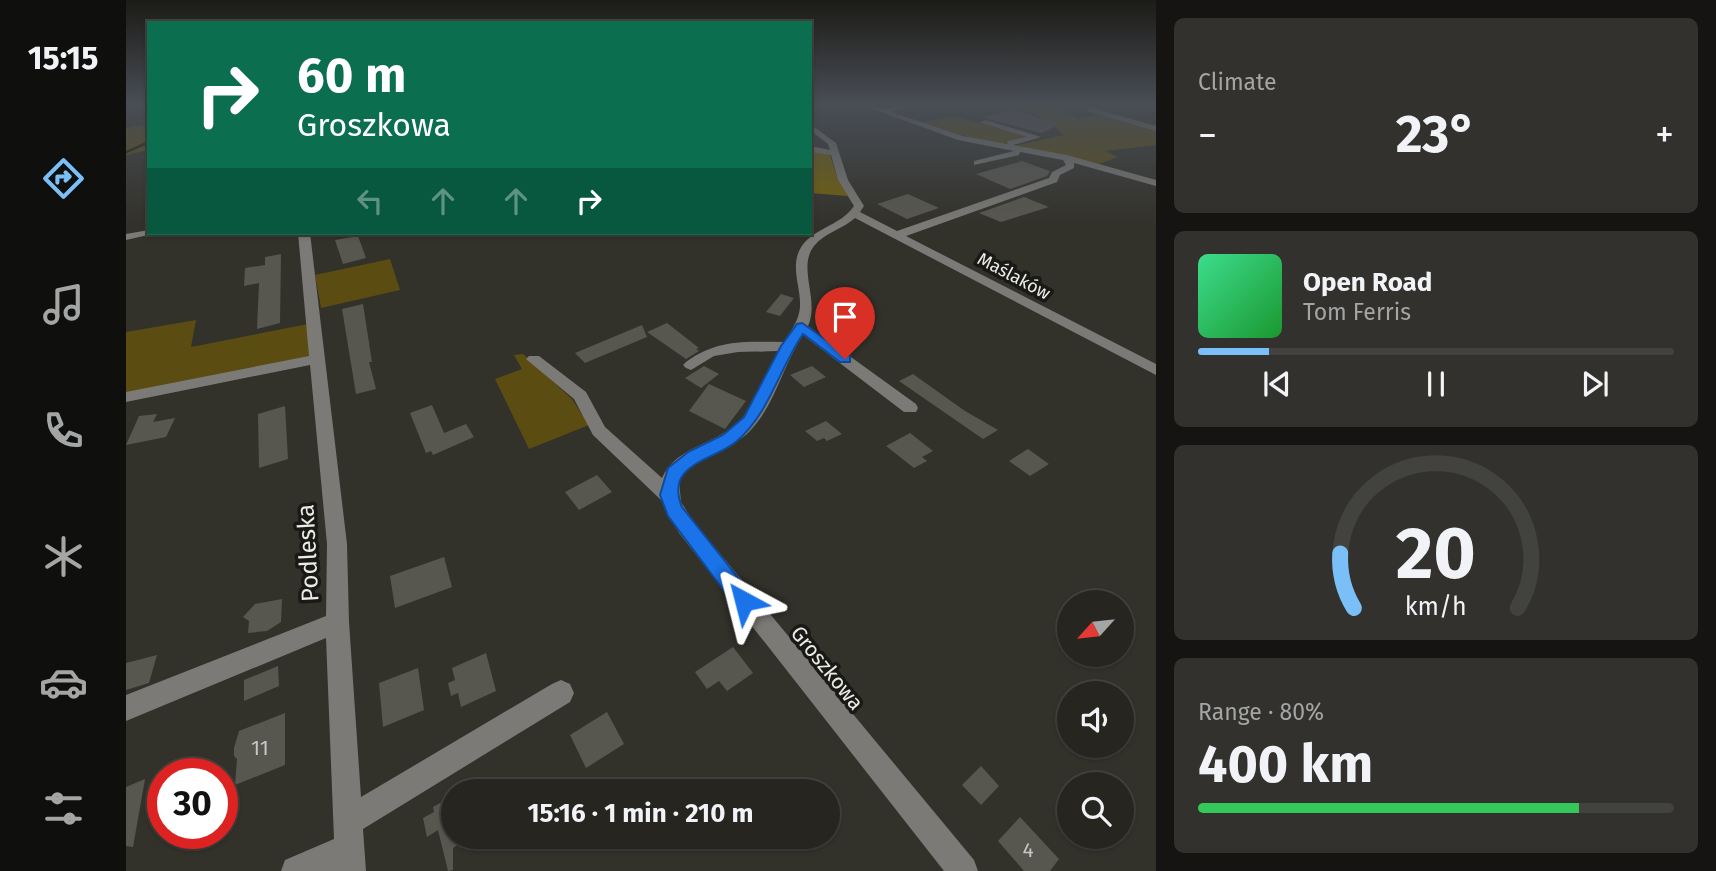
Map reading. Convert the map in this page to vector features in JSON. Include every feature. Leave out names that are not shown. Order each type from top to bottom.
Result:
[{"type":"street","points":[[812,234],[855,214],[859,206],[843,180],[832,145]]},
{"type":"street","points":[[991,145],[1067,158],[1156,183]]},
{"type":"street","points":[[1001,147],[1009,145]]},
{"type":"street","points":[[812,149],[834,153]]},
{"type":"street","points":[[977,163],[1023,151]]},
{"type":"street","points":[[898,235],[1054,180],[1055,174],[1071,166],[1067,158]]},
{"type":"street","name":"Maślaków","points":[[855,214],[1156,370]]},
{"type":"street","points":[[126,237],[147,234]]},
{"type":"street","name":"Podleska","points":[[304,235],[337,544],[337,622],[349,847]]},
{"type":"street","points":[[668,495],[674,472],[682,464],[729,440],[750,420],[788,346],[802,327],[807,307],[802,265],[809,235]]},
{"type":"street","points":[[802,327],[910,408]]},
{"type":"street","points":[[691,365],[709,352],[738,347],[788,346]]},
{"type":"street","points":[[126,397],[318,359]]},
{"type":"street","name":"Groszkowa","points":[[534,359],[580,396],[599,431],[668,495],[674,510],[702,548],[962,871]]},
{"type":"street","points":[[126,708],[337,622]]},
{"type":"street","points":[[296,871],[349,847],[561,693]]},
{"type":"shaded area","points":[[126,145],[147,145],[147,150],[126,155]]},
{"type":"shaded area","points":[[1020,145],[1156,145],[1105,151],[1118,157],[1099,164],[1009,147]]},
{"type":"shaded area","points":[[812,151],[830,155],[838,180],[848,196],[812,193]]},
{"type":"shaded area","points":[[390,259],[400,290],[321,308],[315,275]]},
{"type":"shaded area","points":[[196,320],[191,347],[308,324],[309,357],[126,393],[126,332]]},
{"type":"shaded area","points":[[523,354],[572,399],[589,425],[529,449],[495,379],[522,369],[514,355]]},
{"type":"building","points":[[1022,161],[1050,171],[1047,176],[1010,189],[976,174]]},
{"type":"building","points":[[908,194],[939,208],[907,219],[877,204]]},
{"type":"building","points":[[1024,197],[1049,207],[1001,222],[979,213]]},
{"type":"building","points":[[358,236],[366,258],[343,264],[335,240]]},
{"type":"building","points":[[281,254],[280,323],[257,329],[259,283],[244,286],[245,268],[265,265],[265,257]]},
{"type":"building","points":[[854,293],[868,302],[852,309],[837,299]]},
{"type":"building","points":[[781,294],[794,298],[780,316],[766,312]]},
{"type":"building","points":[[363,304],[372,362],[369,362],[376,389],[356,394],[342,309]]},
{"type":"building","points":[[667,323],[699,348],[696,349],[699,351],[686,359],[647,332]]},
{"type":"building","points":[[642,325],[647,337],[585,363],[575,353]]},
{"type":"building","points":[[704,366],[719,374],[701,388],[685,378]]},
{"type":"building","points":[[812,366],[826,377],[804,387],[790,375]]},
{"type":"building","points":[[913,374],[965,411],[998,430],[983,439],[899,381]]},
{"type":"building","points":[[709,384],[746,401],[725,429],[689,411]]},
{"type":"building","points":[[432,405],[444,433],[466,424],[474,437],[433,455],[431,451],[426,453],[410,413]]},
{"type":"building","points":[[285,406],[288,459],[259,468],[258,414]]},
{"type":"building","points":[[157,414],[153,422],[175,418],[166,437],[126,445],[139,416]]},
{"type":"building","points":[[826,421],[842,434],[827,441],[824,438],[817,441],[805,431]]},
{"type":"building","points":[[910,433],[933,451],[922,457],[927,461],[914,468],[886,446]]},
{"type":"building","points":[[1028,449],[1049,464],[1030,476],[1009,461]]},
{"type":"building","points":[[597,475],[612,492],[579,510],[565,492]]},
{"type":"building","points":[[444,557],[452,587],[395,608],[390,576]]},
{"type":"building","points":[[282,599],[281,622],[267,631],[248,633],[249,621],[243,617],[255,604]]},
{"type":"building","points":[[733,647],[753,673],[727,691],[719,681],[707,689],[695,672]]},
{"type":"building","points":[[486,653],[496,691],[461,707],[458,693],[451,696],[448,683],[455,680],[452,668]]},
{"type":"building","points":[[157,655],[149,683],[126,690],[126,663]]},
{"type":"building","points":[[278,666],[279,686],[244,701],[244,680]]},
{"type":"building","points":[[418,668],[424,710],[383,727],[379,683]]},
{"type":"building","points":[[607,712],[624,744],[586,768],[570,735]]},
{"type":"building","points":[[285,713],[285,765],[238,784],[238,758],[234,756],[234,748],[239,731]]},
{"type":"building","points":[[981,766],[999,786],[981,805],[962,785]]},
{"type":"building","points":[[145,779],[133,847],[126,846],[126,787]]},
{"type":"building","points":[[441,803],[441,842],[438,830],[427,837],[423,818],[434,812],[433,807]]},
{"type":"building","points":[[1020,817],[1059,859],[1050,871],[1024,871],[998,841]]},
{"type":"building","points":[[443,849],[453,849],[453,870],[448,871]]},
{"type":"waterway","points":[[126,152],[143,145]]},
{"type":"route","points":[[744,601],[674,510],[668,495],[674,472],[694,457],[729,440],[750,420],[788,346],[802,327],[845,359]]}]
